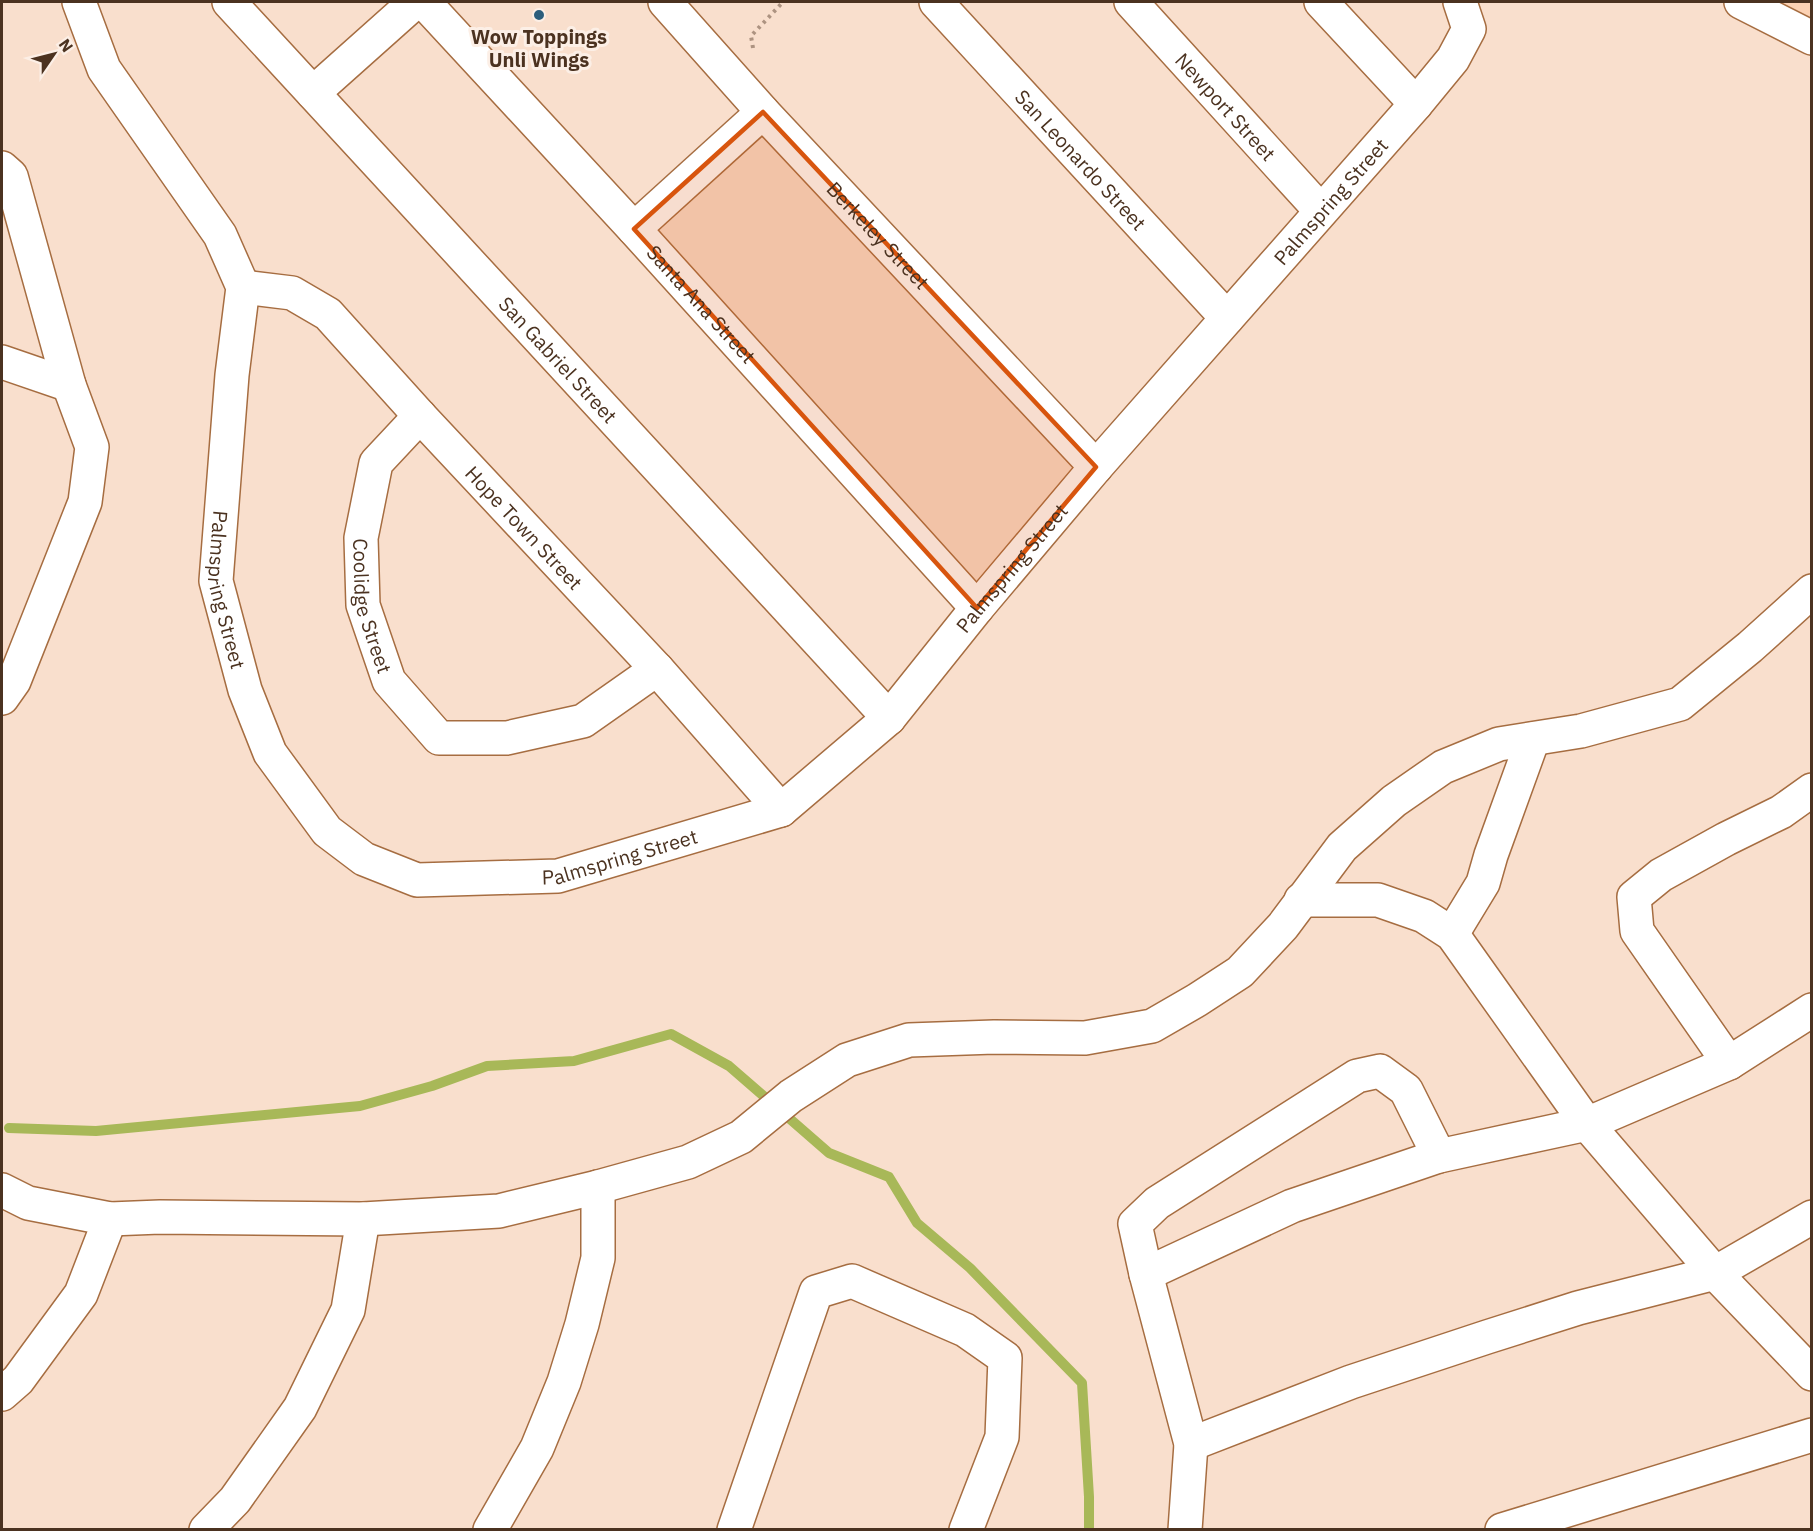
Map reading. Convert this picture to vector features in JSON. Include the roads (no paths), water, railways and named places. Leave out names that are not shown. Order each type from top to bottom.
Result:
[{"type":"street","points":[[79,2],[104,69],[220,236],[243,287]]},
{"type":"street","name":"San Gabriel Street","points":[[229,2],[889,718]]},
{"type":"street","points":[[313,93],[415,2]]},
{"type":"street","name":"Santa Ana Street","points":[[424,2],[634,229],[977,608]]},
{"type":"street","name":"Berkeley Street","points":[[665,2],[763,112],[1096,467]]},
{"type":"street","name":"San Leonardo Street","points":[[936,2],[1227,318]]},
{"type":"street","name":"Newport Street","points":[[1131,2],[1321,211]]},
{"type":"street","points":[[1320,2],[1416,104]]},
{"type":"street","points":[[1741,2],[1812,38]]},
{"type":"street","name":"Palmspring Street","points":[[243,287],[232,375],[216,581],[245,690],[270,753],[327,831],[364,859],[417,880],[558,876],[781,810],[889,718],[977,608],[1096,467],[1453,59],[1465,15]]},
{"type":"street","points":[[634,229],[763,112]]},
{"type":"street","points":[[2,168],[11,176],[69,385],[92,447],[85,502],[6,683]]},
{"type":"street","name":"Hope Town Street","points":[[243,287],[292,293],[328,315],[657,669],[781,810]]},
{"type":"street","points":[[2,362],[69,385]]},
{"type":"street","name":"Coolidge Street","points":[[420,416],[376,463],[361,538],[363,604],[389,681],[439,738],[507,738],[582,721],[657,669]]},
{"type":"street","points":[[2,1191],[28,1203],[110,1219],[160,1217],[363,1219],[499,1211],[688,1162],[741,1137],[791,1096],[847,1060],[909,1040],[994,1037],[1085,1038],[1152,1026],[1240,972],[1282,926],[1342,847],[1394,801],[1443,767],[1499,744],[1581,731],[1680,704],[1750,647],[1812,591]]},
{"type":"street","points":[[1452,934],[1483,882],[1533,739]]},
{"type":"street","points":[[1730,1063],[1636,931],[1634,897],[1661,875],[1781,812],[1812,790]]},
{"type":"street","points":[[1301,900],[1378,900],[1424,916],[1452,934],[1587,1124],[1716,1273],[1812,1374]]},
{"type":"street","points":[[1146,1274],[1292,1206],[1438,1156],[1587,1124],[1730,1063],[1812,1010]]},
{"type":"street","points":[[1185,1530],[1191,1444],[1135,1224],[1157,1203],[1357,1076],[1380,1071],[1406,1090],[1438,1156]]},
{"type":"street","points":[[490,1530],[537,1448],[564,1382],[598,1258],[598,1187]]},
{"type":"street","points":[[1191,1444],[1351,1382],[1487,1336],[1578,1308],[1716,1273],[1812,1217]]},
{"type":"street","points":[[2,1394],[18,1380],[81,1294],[110,1219]]},
{"type":"street","points":[[206,1530],[235,1500],[300,1408],[348,1310],[363,1219]]},
{"type":"street","points":[[734,1530],[816,1292],[852,1281],[966,1330],[1005,1358],[1002,1437],[966,1530]]},
{"type":"street","points":[[1502,1530],[1812,1435]]},
{"type":"waterway","points":[[9,1128],[96,1131],[360,1106],[432,1086],[487,1066],[574,1061],[671,1034],[729,1066],[829,1153],[889,1177],[917,1223],[970,1268],[1082,1383],[1089,1530]]},
{"type":"place","name":"Wow Toppings Unli Wings","points":[[539,15]]}]
